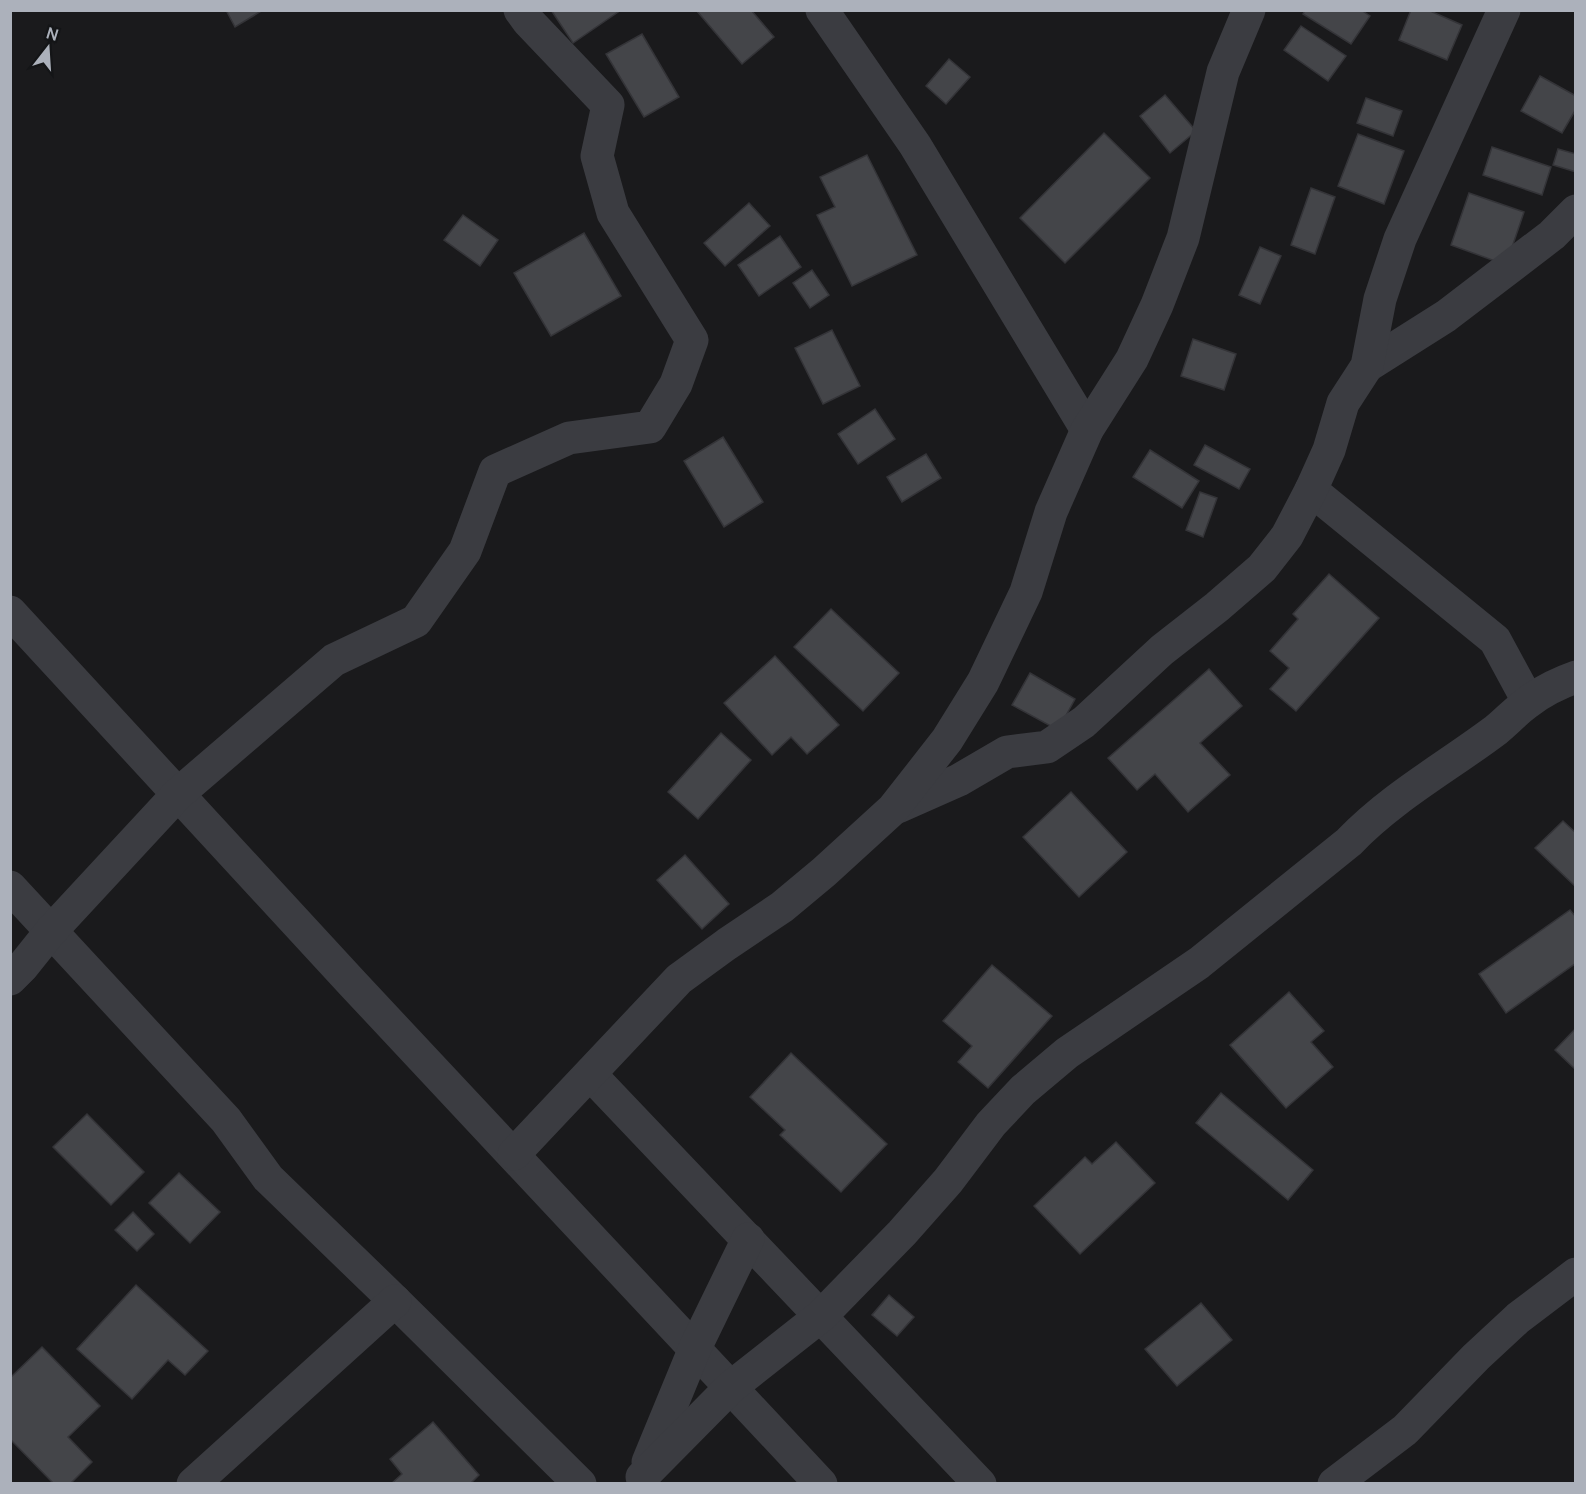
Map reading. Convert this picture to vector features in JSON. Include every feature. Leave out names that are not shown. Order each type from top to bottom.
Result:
[{"type":"street","points":[[10,978],[178,794],[334,660],[416,621],[465,551],[495,471],[569,438],[650,428],[676,384],[692,340],[613,213],[597,156],[608,105],[520,10]]},
{"type":"street","points":[[822,10],[915,145],[1087,430]]},
{"type":"street","points":[[514,1154],[679,979],[782,907],[893,809],[947,740],[983,682],[1026,592],[1051,513],[1087,430],[1132,359],[1157,306],[1183,238],[1223,72],[1249,10]]},
{"type":"street","points":[[947,740],[1007,752],[1047,747],[1084,722],[1162,650],[1235,592],[1262,568],[1287,536],[1329,450],[1343,403],[1367,366],[1380,299],[1400,239],[1504,10]]},
{"type":"street","points":[[1367,366],[1446,316],[1552,235],[1575,211]]},
{"type":"street","points":[[1311,490],[1495,640],[1528,702]]},
{"type":"street","points":[[10,612],[352,984],[514,1154],[821,1484]]},
{"type":"street","points":[[641,1480],[731,1387],[821,1316],[902,1233],[948,1181],[991,1124],[1023,1090],[1067,1053],[1199,963],[1349,842],[1368,823],[1409,790],[1496,729],[1528,702],[1558,684],[1575,677]]},
{"type":"street","points":[[893,809],[959,780],[1007,752]]},
{"type":"street","points":[[10,887],[226,1120],[268,1178],[580,1484]]},
{"type":"street","points":[[590,1074],[980,1484]]},
{"type":"street","points":[[641,1480],[695,1348],[748,1239]]},
{"type":"street","points":[[1334,1484],[1405,1430],[1476,1357],[1518,1318],[1575,1274]]},
{"type":"street","points":[[193,1484],[395,1301]]},
{"type":"building","points":[[226,10],[263,10],[235,27]]},
{"type":"building","points":[[551,10],[621,10],[573,43]]},
{"type":"building","points":[[696,10],[751,10],[774,37],[742,64]]},
{"type":"building","points":[[1305,10],[1361,10],[1370,16],[1351,44],[1303,14]]},
{"type":"building","points":[[1411,10],[1428,10],[1462,25],[1447,60],[1399,40]]},
{"type":"building","points":[[1301,26],[1346,56],[1328,81],[1284,50]]},
{"type":"building","points":[[642,34],[679,97],[644,117],[606,54]]},
{"type":"building","points":[[949,59],[970,77],[946,104],[926,86]]},
{"type":"building","points":[[1540,76],[1576,96],[1576,109],[1562,133],[1521,111]]},
{"type":"building","points":[[1165,95],[1196,131],[1170,153],[1140,116]]},
{"type":"building","points":[[1366,98],[1402,111],[1393,136],[1357,123]]},
{"type":"building","points":[[1104,133],[1150,178],[1065,263],[1020,218]]},
{"type":"building","points":[[1358,134],[1404,151],[1384,204],[1338,186]]},
{"type":"building","points":[[1492,147],[1551,167],[1542,195],[1483,175]]},
{"type":"building","points":[[1558,149],[1576,154],[1576,172],[1553,165]]},
{"type":"building","points":[[867,155],[917,255],[852,286],[817,215],[835,207],[820,177]]},
{"type":"building","points":[[1311,188],[1335,197],[1315,254],[1291,245]]},
{"type":"building","points":[[1469,193],[1524,212],[1506,265],[1451,245]]},
{"type":"building","points":[[749,203],[770,226],[725,266],[704,243]]},
{"type":"building","points":[[463,215],[498,240],[480,266],[444,240]]},
{"type":"building","points":[[584,233],[621,296],[551,336],[514,273]]},
{"type":"building","points":[[780,236],[801,267],[759,296],[738,265]]},
{"type":"building","points":[[1260,247],[1281,256],[1260,304],[1239,295]]},
{"type":"building","points":[[812,270],[829,295],[810,308],[793,283]]},
{"type":"building","points":[[832,330],[860,386],[823,404],[795,348]]},
{"type":"building","points":[[1193,339],[1236,354],[1224,390],[1181,376]]},
{"type":"building","points":[[875,409],[895,439],[858,464],[838,434]]},
{"type":"building","points":[[723,437],[763,502],[724,527],[684,461]]},
{"type":"building","points":[[1205,445],[1250,469],[1239,489],[1194,465]]},
{"type":"building","points":[[1150,450],[1199,481],[1182,508],[1133,477]]},
{"type":"building","points":[[926,454],[941,478],[902,502],[887,477]]},
{"type":"building","points":[[1200,492],[1217,498],[1203,537],[1186,530]]},
{"type":"building","points":[[1329,574],[1379,618],[1296,711],[1270,689],[1289,668],[1270,651],[1298,619],[1293,614]]},
{"type":"building","points":[[831,609],[899,673],[863,711],[794,647]]},
{"type":"building","points":[[775,656],[839,725],[807,754],[791,737],[772,755],[724,703]]},
{"type":"building","points":[[1209,669],[1242,706],[1200,743],[1230,775],[1188,812],[1155,774],[1137,790],[1108,758]]},
{"type":"building","points":[[1030,673],[1075,699],[1058,730],[1012,705]]},
{"type":"building","points":[[721,733],[751,760],[698,819],[668,792]]},
{"type":"building","points":[[1071,792],[1127,852],[1079,897],[1023,837]]},
{"type":"building","points":[[1563,821],[1576,833],[1576,887],[1535,848]]},
{"type":"building","points":[[685,855],[729,904],[702,929],[657,880]]},
{"type":"building","points":[[1570,910],[1576,917],[1576,963],[1506,1013],[1479,974]]},
{"type":"building","points":[[992,965],[1052,1016],[988,1088],[958,1062],[972,1046],[943,1021]]},
{"type":"building","points":[[1289,992],[1324,1031],[1311,1042],[1333,1067],[1286,1108],[1230,1045]]},
{"type":"building","points":[[1576,1028],[1576,1070],[1555,1050]]},
{"type":"building","points":[[791,1053],[887,1144],[841,1192],[780,1135],[785,1130],[750,1097]]},
{"type":"building","points":[[1221,1093],[1313,1170],[1288,1200],[1196,1123]]},
{"type":"building","points":[[87,1114],[144,1172],[111,1205],[53,1147]]},
{"type":"building","points":[[1116,1142],[1155,1183],[1080,1254],[1034,1206],[1085,1157],[1092,1164]]},
{"type":"building","points":[[179,1173],[220,1212],[190,1243],[149,1203]]},
{"type":"building","points":[[133,1212],[154,1234],[137,1251],[115,1230]]},
{"type":"building","points":[[136,1285],[208,1351],[185,1375],[168,1360],[132,1399],[77,1349]]},
{"type":"building","points":[[889,1295],[914,1317],[897,1336],[872,1315]]},
{"type":"building","points":[[1201,1303],[1232,1340],[1177,1386],[1145,1349]]},
{"type":"building","points":[[42,1347],[100,1406],[68,1437],[92,1462],[70,1484],[54,1484],[10,1439],[10,1378]]},
{"type":"building","points":[[433,1422],[479,1475],[470,1484],[391,1484],[402,1474],[390,1459]]}]
